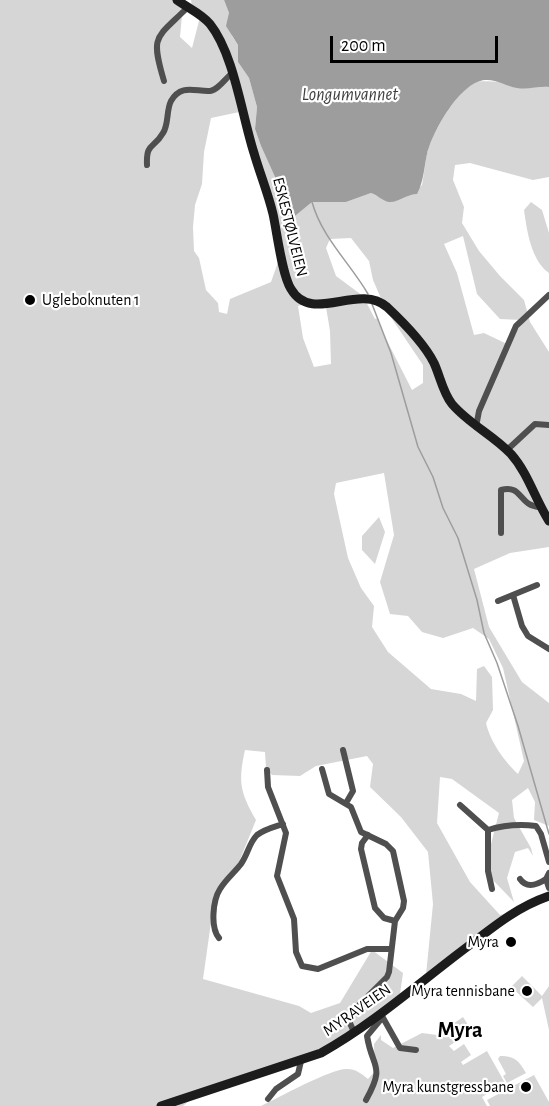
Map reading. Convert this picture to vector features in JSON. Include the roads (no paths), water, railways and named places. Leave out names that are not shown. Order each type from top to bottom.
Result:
[{"type":"main road","name":"ESKESTØLVEIEN","points":[[177,0],[210,24],[218,36],[232,73],[254,155],[273,212],[291,290],[303,301],[317,304],[369,298],[386,306],[427,352],[450,402],[507,450],[525,473],[549,521]]},
{"type":"main road","name":"MYRAVEIEN","points":[[161,1106],[301,1061],[331,1048],[382,1015],[501,921],[528,904],[549,896]]},
{"type":"street","points":[[164,81],[158,62],[157,42],[162,31],[188,8]]},
{"type":"street","points":[[147,165],[147,153],[152,144],[162,136],[166,127],[170,102],[177,94],[191,88],[211,91],[232,73]]},
{"type":"street","points":[[476,426],[479,411],[516,326],[549,295]]},
{"type":"street","points":[[507,450],[535,424],[549,425]]},
{"type":"street","points":[[501,533],[501,490],[508,488],[516,490],[526,504],[540,507]]},
{"type":"street","points":[[498,601],[537,585]]},
{"type":"street","points":[[513,595],[522,626],[528,636],[549,649]]},
{"type":"street","points":[[343,750],[353,791],[346,803]]},
{"type":"street","points":[[322,769],[329,794],[351,807],[358,827],[386,844],[393,851],[404,902],[395,921],[387,977],[351,1012],[349,1021],[354,1032]]},
{"type":"street","points":[[267,770],[268,787],[283,824],[285,839],[277,876],[294,919],[296,952],[302,966],[318,969],[367,949],[391,949]]},
{"type":"street","points":[[459,805],[488,830],[488,871],[492,889]]},
{"type":"street","points":[[219,938],[214,929],[220,889],[241,865],[257,836],[269,828],[283,824]]},
{"type":"street","points":[[488,830],[501,826],[536,826],[541,834],[549,862]]},
{"type":"street","points":[[368,835],[361,849],[375,908],[384,918],[395,921]]},
{"type":"street","points":[[520,879],[523,884],[529,886],[548,876],[549,888]]},
{"type":"street","points":[[366,1100],[376,1084],[378,1073],[368,1036],[382,1015],[400,1048],[416,1050]]},
{"type":"street","points":[[268,1099],[276,1089],[298,1074],[301,1061]]},
{"type":"water","name":"Longumvannet","points":[[224,0],[549,0],[549,87],[521,88],[489,80],[476,83],[457,98],[441,121],[430,144],[417,194],[392,202],[371,193],[346,202],[312,202],[285,224],[275,177],[255,129],[257,107],[249,78],[238,62],[238,45],[226,26],[229,13]]},
{"type":"waterway","points":[[312,202],[329,239],[368,294]]},
{"type":"waterway","points":[[372,304],[391,353],[418,447],[458,538],[477,600],[484,633],[497,663],[518,726],[549,834]]},
{"type":"place","name":"Ugleboknuten 1","points":[[30,300]]},
{"type":"place","name":"Myra","points":[[511,942]]},
{"type":"place","name":"Myra tennisbane","points":[[527,991]]},
{"type":"place","name":"Myra kunstgressbane","points":[[526,1087]]},
{"type":"district","name":"Myra","points":[[460,1030]]}]
